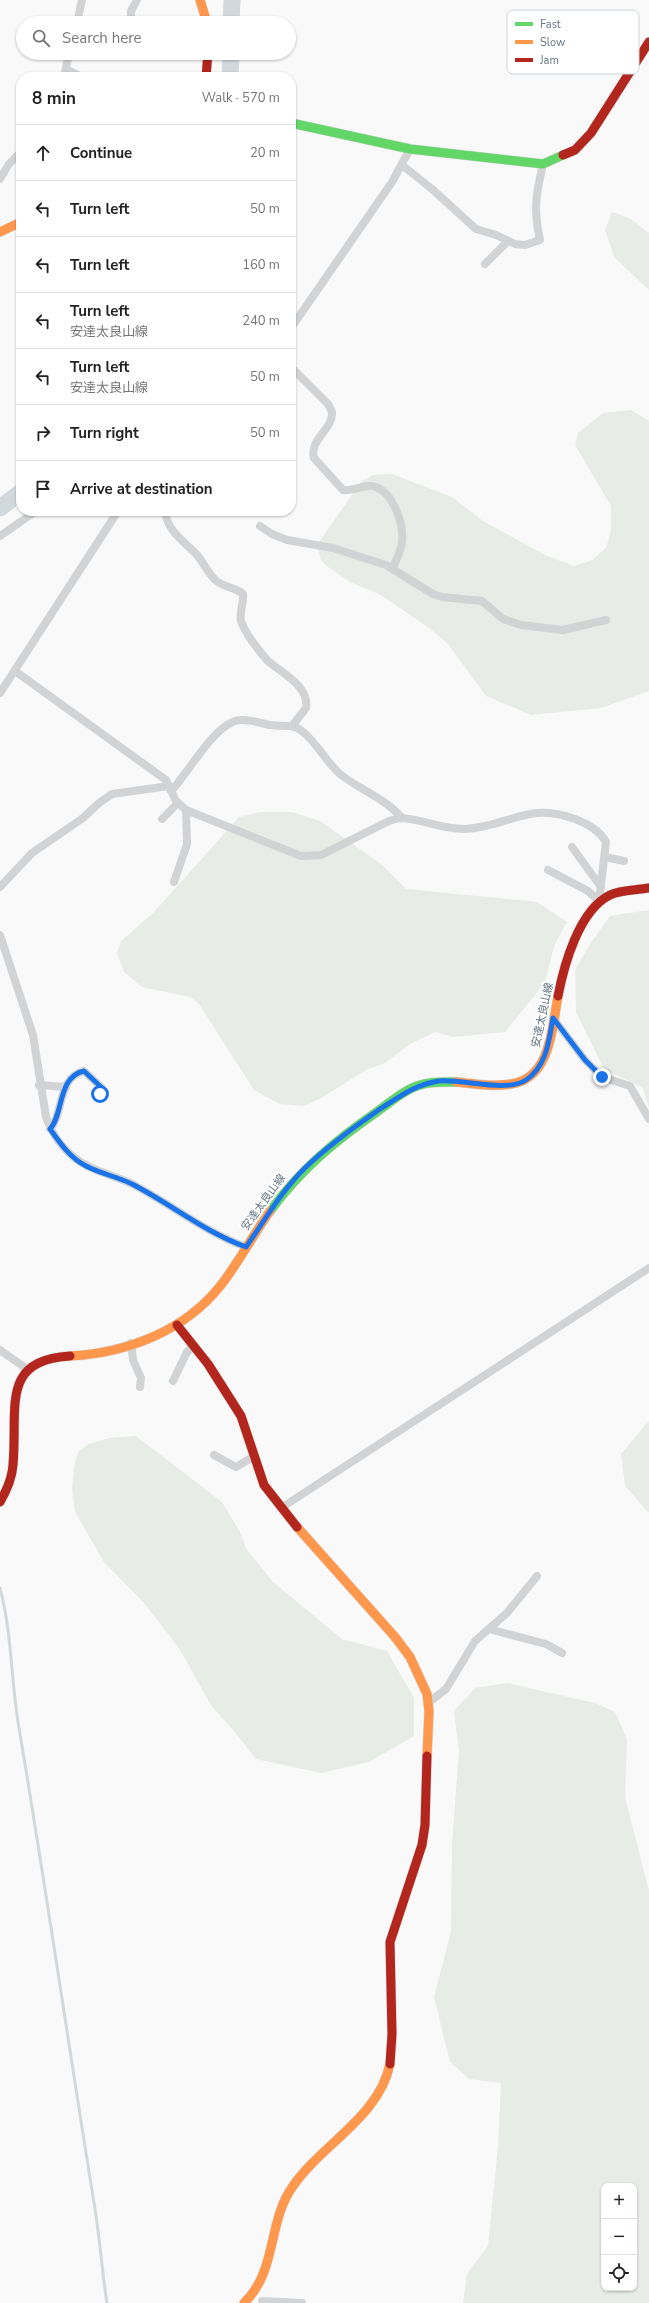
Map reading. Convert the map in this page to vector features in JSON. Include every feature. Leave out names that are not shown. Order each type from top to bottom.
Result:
[{"type":"street","points":[[79,16],[82,0]]},
{"type":"street","points":[[131,16],[131,11],[136,0]]},
{"type":"street","points":[[200,0],[204,16]]},
{"type":"street","points":[[639,58],[649,42]]},
{"type":"street","points":[[65,72],[68,60]]},
{"type":"street","points":[[206,72],[207,60]]},
{"type":"street","points":[[296,124],[410,150],[543,164],[575,150],[591,133],[629,74]]},
{"type":"street","points":[[296,321],[402,165],[410,150]]},
{"type":"street","points":[[0,179],[9,164],[16,157]]},
{"type":"street","points":[[402,165],[432,189],[476,229],[496,234],[508,241],[525,245],[540,240],[536,223],[535,200],[543,164]]},
{"type":"street","points":[[0,232],[16,224]]},
{"type":"street","points":[[486,264],[508,241]]},
{"type":"street","points":[[296,372],[328,404],[332,412],[330,423],[314,446],[314,458],[343,490],[348,491],[371,486],[382,490],[390,500],[401,521],[401,549],[393,568]]},
{"type":"street","points":[[0,536],[29,516]]},
{"type":"street","points":[[0,693],[115,516]]},
{"type":"street","points":[[166,516],[169,525],[176,536],[197,556],[216,581],[225,587],[238,589],[243,594],[240,620],[266,658],[291,678],[305,696],[306,708],[292,726]]},
{"type":"street","points":[[260,526],[272,534],[287,540],[333,548],[393,568],[433,594],[442,598],[482,601],[503,619],[521,625],[563,630],[606,620]]},
{"type":"street","points":[[15,671],[166,780],[178,803],[186,810],[300,856],[309,857],[321,855],[389,821],[402,818],[463,829],[480,827],[526,813],[558,813],[586,823],[598,831],[606,842],[600,901]]},
{"type":"street","points":[[0,887],[32,853],[83,818],[99,803],[112,794],[170,788],[182,780],[199,753],[212,739],[235,721],[251,720],[273,725],[292,726],[311,738],[341,775],[392,806],[402,818]]},
{"type":"street","points":[[162,818],[178,803]]},
{"type":"street","points":[[174,882],[187,844],[186,810]]},
{"type":"street","points":[[572,847],[601,887]]},
{"type":"street","points":[[605,857],[624,861]]},
{"type":"street","points":[[548,870],[588,891],[600,901]]},
{"type":"street","name":"安達太良山線","points":[[0,1502],[8,1490],[14,1465],[8,1395],[14,1378],[24,1367],[42,1359],[95,1354],[131,1343],[177,1325],[199,1308],[220,1286],[246,1247],[305,1168],[346,1133],[403,1094],[420,1085],[439,1081],[510,1085],[525,1080],[535,1072],[546,1056],[564,972],[576,938],[586,919],[605,896],[619,892],[649,888]]},
{"type":"street","points":[[0,935],[33,1035],[39,1085],[46,1118],[50,1129],[67,1152],[86,1166],[133,1184],[195,1222],[232,1242],[246,1247]]},
{"type":"street","points":[[553,1018],[585,1060],[602,1077],[630,1086],[649,1119]]},
{"type":"street","points":[[50,1129],[55,1124],[58,1108],[66,1087],[78,1072],[84,1071],[102,1088],[100,1094]]},
{"type":"street","points":[[39,1085],[66,1087]]},
{"type":"street","points":[[281,1508],[649,1268]]},
{"type":"street","points":[[177,1325],[194,1346],[241,1416],[253,1457],[264,1485],[281,1508],[381,1619],[399,1642],[410,1657],[420,1677],[428,1703],[427,1810],[422,1845],[390,1942],[391,2056],[389,2069],[381,2090],[371,2103],[292,2187],[262,2280],[256,2292],[244,2303]]},
{"type":"street","points":[[131,1343],[133,1360],[141,1378],[140,1387]]},
{"type":"street","points":[[173,1381],[187,1352],[194,1346]]},
{"type":"street","points":[[0,1350],[24,1367]]},
{"type":"street","points":[[214,1456],[236,1467],[253,1457]]},
{"type":"street","points":[[428,1703],[446,1689],[476,1641],[507,1613],[537,1576]]},
{"type":"street","points":[[489,1629],[533,1640],[562,1653]]},
{"type":"street","points":[[256,2292],[262,2302],[302,2303]]},
{"type":"shaded area","points":[[612,212],[629,218],[649,233],[649,290],[614,257],[605,230]]},
{"type":"shaded area","points":[[631,410],[649,421],[649,691],[601,708],[531,715],[486,696],[448,644],[429,628],[381,595],[350,582],[328,567],[321,560],[317,545],[361,482],[373,475],[392,474],[452,497],[483,521],[547,556],[574,566],[592,560],[606,548],[611,530],[611,506],[575,445],[578,433],[603,413]]},
{"type":"shaded area","points":[[261,812],[292,812],[320,821],[381,864],[406,889],[537,902],[567,922],[554,946],[545,983],[505,1032],[453,1037],[435,1032],[410,1044],[385,1063],[366,1070],[323,1097],[304,1106],[280,1104],[254,1090],[199,1004],[190,997],[142,987],[124,972],[117,953],[121,941],[155,911],[239,817]]},
{"type":"shaded area","points":[[649,910],[649,1108],[643,1088],[604,1069],[576,1012],[575,970],[590,944],[610,916]]},
{"type":"shaded area","points":[[649,1421],[649,1513],[625,1486],[621,1454]]},
{"type":"shaded area","points":[[136,1436],[222,1502],[240,1532],[247,1550],[273,1582],[342,1639],[387,1651],[414,1698],[414,1736],[369,1762],[321,1773],[256,1759],[235,1732],[212,1707],[179,1648],[144,1603],[104,1562],[75,1512],[72,1490],[74,1467],[78,1452],[89,1444],[109,1438]]},
{"type":"shaded area","points":[[507,1683],[595,1703],[615,1712],[627,1739],[625,1797],[649,1891],[649,2303],[463,2303],[467,2274],[488,2246],[498,2145],[501,2083],[469,2079],[450,2062],[434,1997],[451,1931],[452,1843],[459,1751],[454,1711],[475,1688]]},
{"type":"waterway","points":[[231,16],[232,0]]},
{"type":"waterway","points":[[230,72],[231,60]]},
{"type":"waterway","points":[[0,508],[16,496]]},
{"type":"waterway","points":[[0,1588],[7,1622],[16,1711],[39,1848],[95,2209],[107,2303]]},
{"type":"traffic: fast","points":[[296,124],[410,149],[543,164],[563,155]]},
{"type":"traffic: fast","points":[[270,1211],[294,1181],[333,1144],[398,1096],[409,1089],[424,1084],[456,1082]]},
{"type":"traffic: slow","points":[[200,0],[205,16]]},
{"type":"traffic: slow","points":[[0,232],[16,224]]},
{"type":"traffic: slow","points":[[456,1082],[484,1085],[504,1085],[524,1080],[534,1072],[542,1062],[547,1050],[554,1022],[558,996]]},
{"type":"traffic: slow","points":[[70,1356],[113,1350],[133,1344],[153,1337],[190,1315],[207,1301],[221,1285],[270,1211]]},
{"type":"traffic: slow","points":[[297,1527],[395,1637],[410,1657],[427,1694],[429,1711],[427,1756]]},
{"type":"traffic: slow","points":[[244,2303],[255,2290],[262,2276],[268,2261],[279,2215],[293,2186],[305,2171],[362,2115],[374,2100],[384,2083],[390,2064]]},
{"type":"traffic: jam","points":[[639,58],[649,42]]},
{"type":"traffic: jam","points":[[206,72],[207,60]]},
{"type":"traffic: jam","points":[[563,155],[575,150],[591,133],[629,74]]},
{"type":"traffic: jam","points":[[558,996],[564,969],[575,940],[582,925],[599,902],[614,893],[649,888]]},
{"type":"traffic: jam","points":[[177,1325],[208,1364],[241,1416],[264,1485],[297,1527]]},
{"type":"traffic: jam","points":[[0,1502],[12,1475],[15,1406],[17,1390],[23,1377],[32,1367],[48,1359],[70,1356]]},
{"type":"traffic: jam","points":[[390,2064],[392,2034],[390,1942],[422,1845],[425,1825],[427,1756]]},
{"type":"route","points":[[100,1094],[102,1088],[84,1071],[78,1072],[66,1087],[58,1108],[55,1124],[50,1129],[67,1152],[86,1166],[133,1184],[195,1222],[232,1242],[246,1247],[292,1182],[305,1168],[346,1133],[403,1094],[420,1085],[439,1081],[510,1085],[525,1080],[535,1072],[546,1056],[553,1018],[585,1060],[602,1077]]}]
